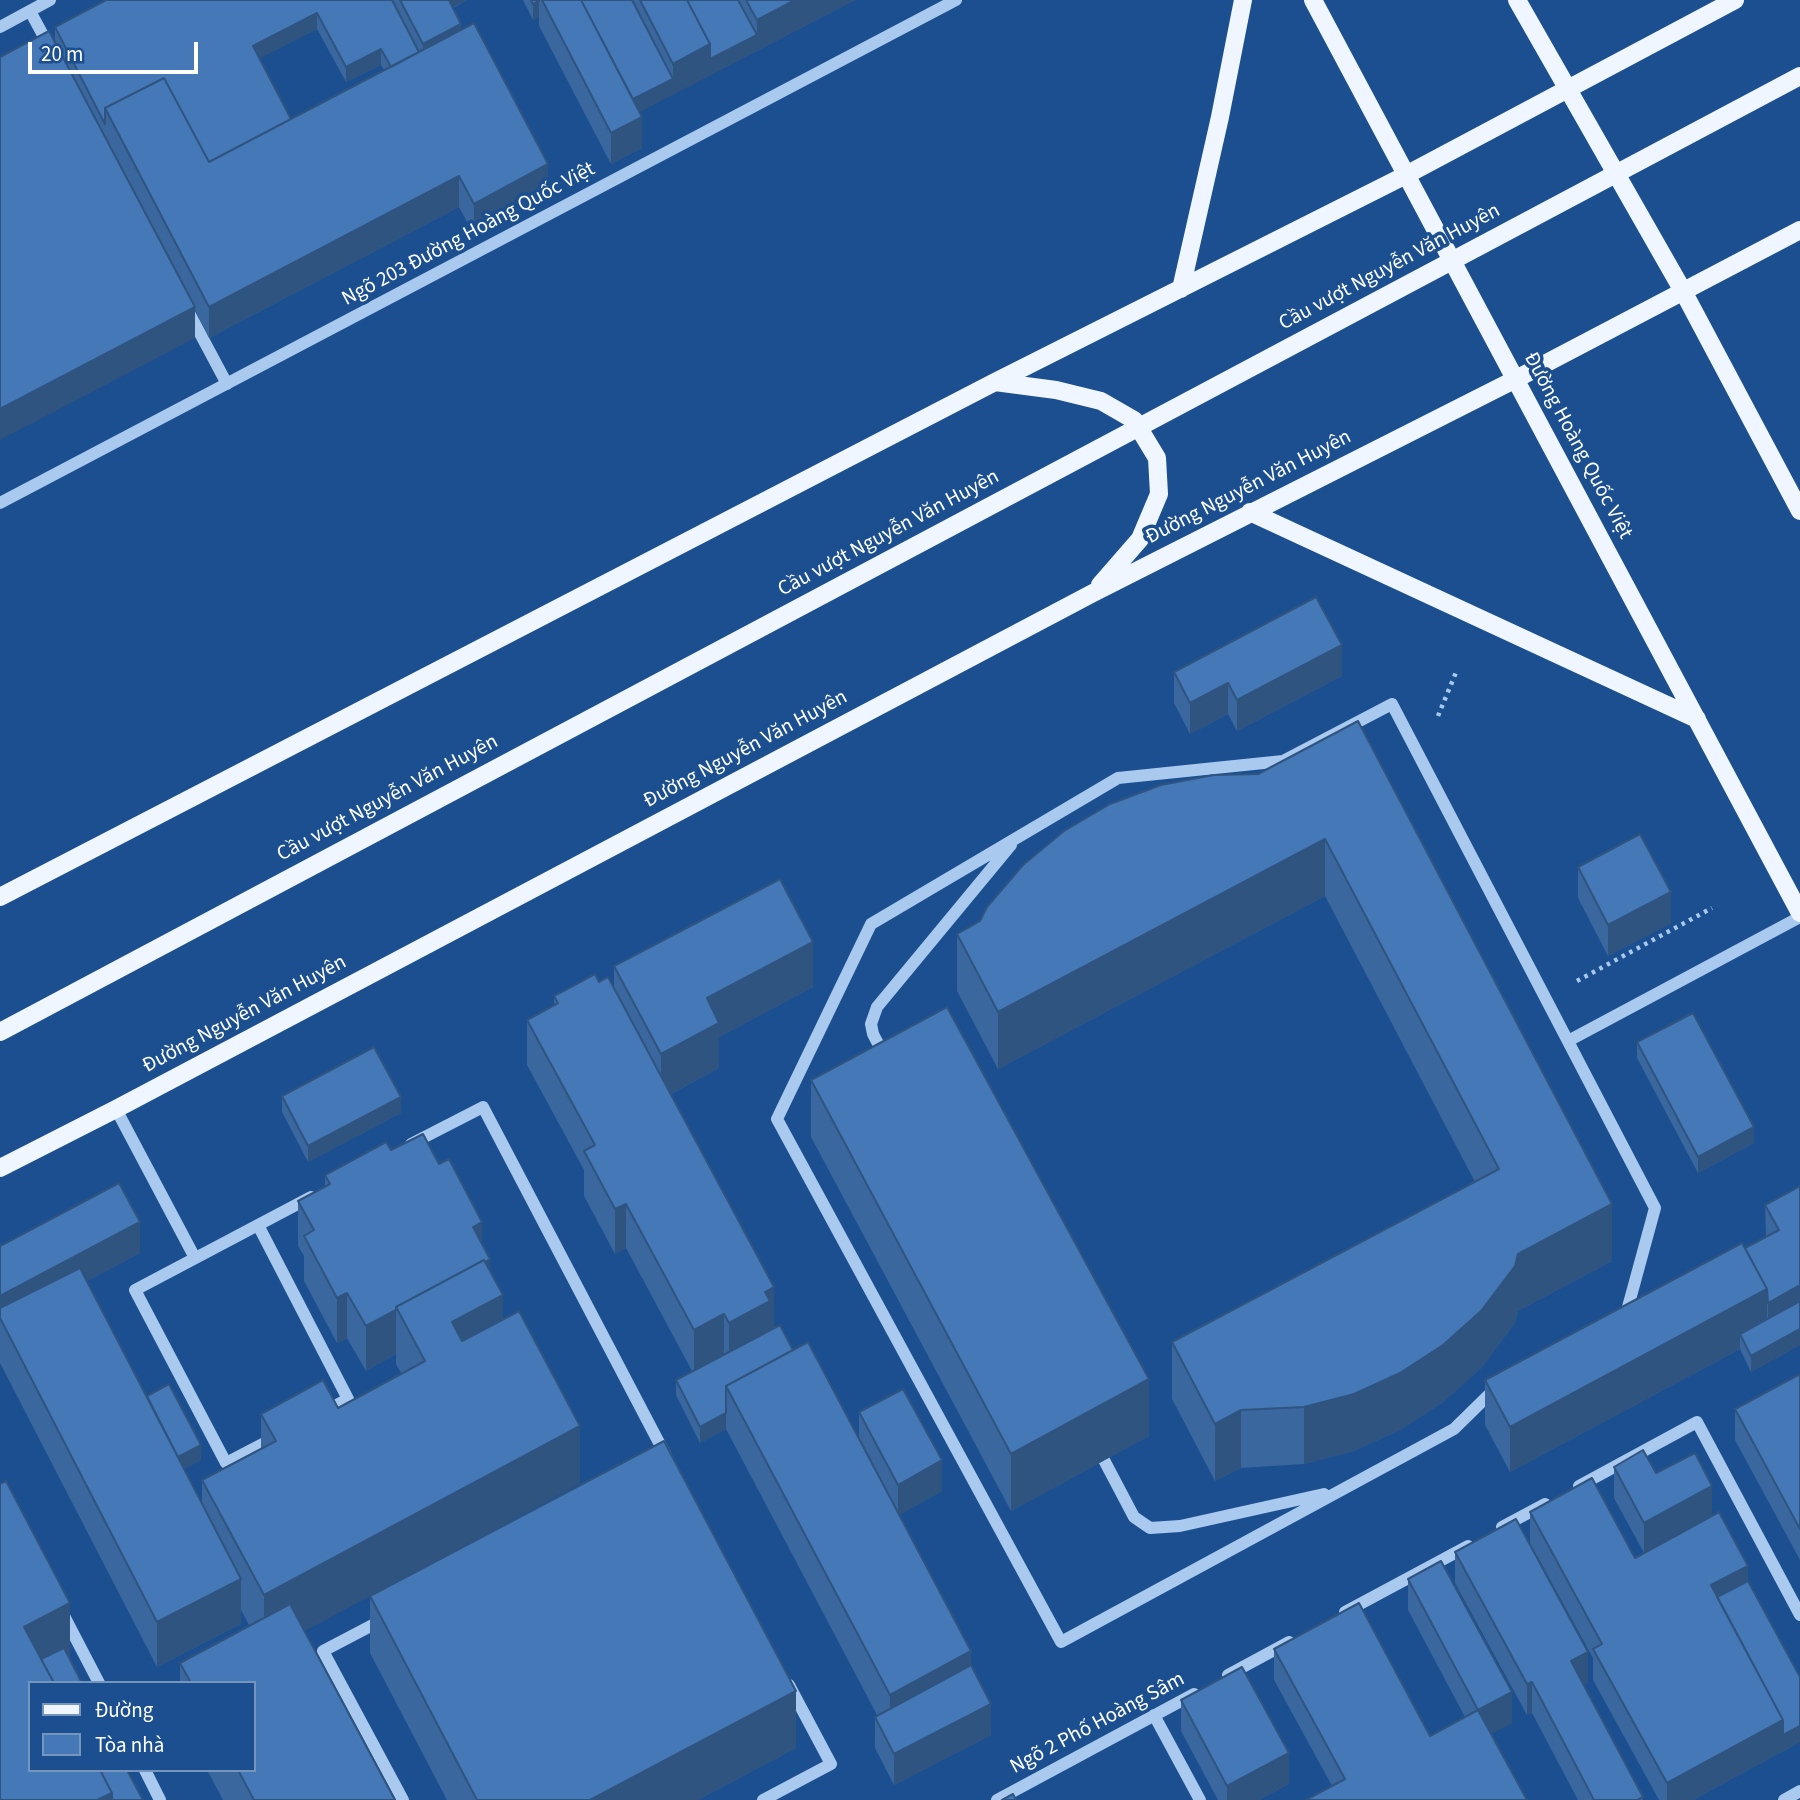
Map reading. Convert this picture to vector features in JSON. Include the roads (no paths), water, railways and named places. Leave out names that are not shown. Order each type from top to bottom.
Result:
[{"type":"main road","points":[[1181,289],[1243,0]]},
{"type":"main road","name":"Đường Hoàng Quốc Việt","points":[[1313,0],[1800,915]]},
{"type":"main road","points":[[1517,0],[1683,291],[1800,511]]},
{"type":"main road","points":[[0,897],[995,382],[1406,175],[1735,0]]},
{"type":"main road","name":"Cầu vượt Nguyễn Văn Huyên","points":[[0,1031],[1800,76]]},
{"type":"main road","name":"Đường Nguyễn Văn Huyên","points":[[0,1168],[1093,593],[1516,379],[1800,230]]},
{"type":"main road","points":[[995,382],[1056,390],[1101,401],[1134,419],[1157,458],[1159,494],[1140,540],[1093,593]]},
{"type":"main road","points":[[1250,512],[1697,719]]},
{"type":"street","points":[[0,27],[50,0]]},
{"type":"street","name":"Ngõ 203 Đường Hoàng Quốc Việt","points":[[0,503],[956,0]]},
{"type":"street","points":[[30,11],[55,59]]},
{"type":"street","points":[[182,300],[226,384]]},
{"type":"street","points":[[1392,704],[1655,1208],[1625,1318],[1506,1378],[1454,1429],[1061,1642],[777,1119],[871,924],[1018,837],[1118,778],[1283,761],[1392,704]]},
{"type":"street","points":[[890,1066],[873,1034],[871,1024],[877,1007],[1018,837]]},
{"type":"street","points":[[1568,1041],[1800,915]]},
{"type":"street","points":[[400,1150],[482,1107],[671,1464],[659,1471]]},
{"type":"street","points":[[116,1109],[195,1258]]},
{"type":"street","points":[[287,1431],[226,1463],[135,1290],[329,1188]]},
{"type":"street","points":[[258,1225],[348,1399],[311,1418]]},
{"type":"street","points":[[1564,1494],[1697,1422],[1800,1615]]},
{"type":"street","points":[[1104,1460],[1134,1517],[1150,1528],[1180,1526],[1340,1491]]},
{"type":"street","points":[[1492,1533],[1552,1500]]},
{"type":"street","points":[[1335,1618],[1480,1539]]},
{"type":"street","points":[[56,1600],[98,1681]]},
{"type":"street","points":[[395,1612],[323,1651],[402,1800]]},
{"type":"street","name":"Ngõ 2 Phố Hoàng Sâm","points":[[1214,1683],[1299,1637]]},
{"type":"street","points":[[763,1800],[831,1764],[780,1668]]},
{"type":"street","name":"Ngõ 2 Phố Hoàng Sâm","points":[[997,1800],[1202,1689]]},
{"type":"street","points":[[1154,1715],[1200,1800]]},
{"type":"street","points":[[146,1772],[160,1800]]},
{"type":"street","points":[[1783,1800],[1800,1791]]}]
